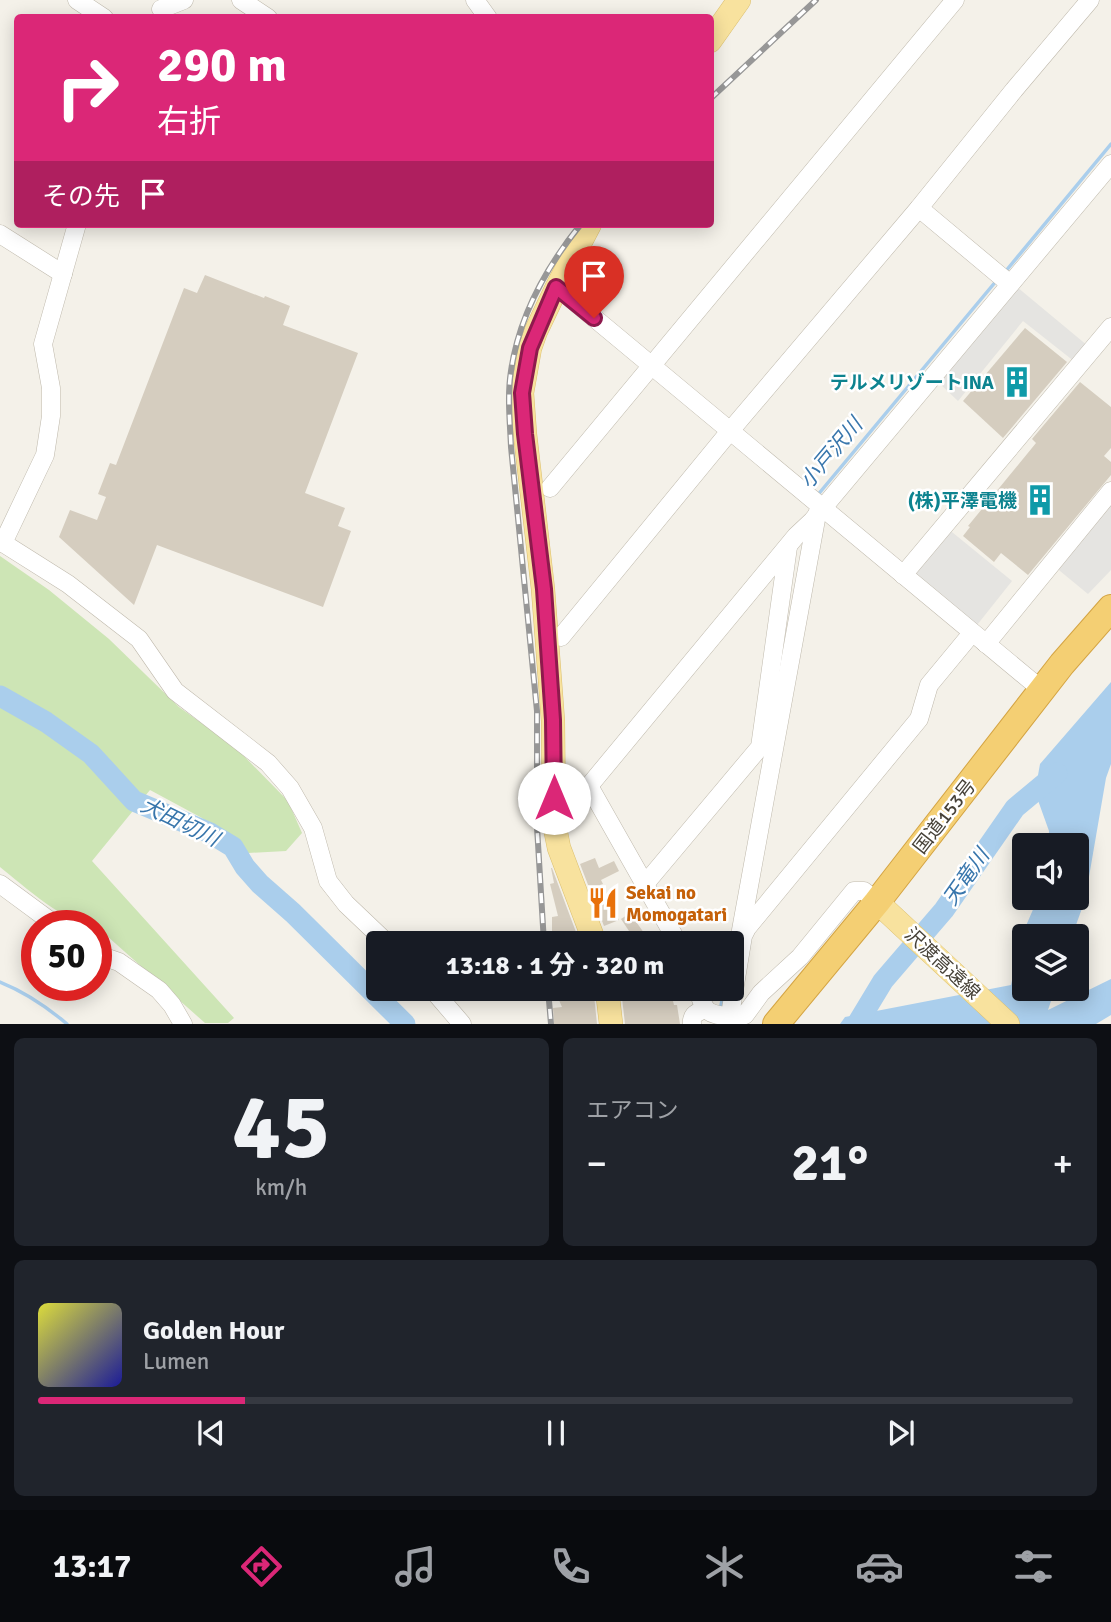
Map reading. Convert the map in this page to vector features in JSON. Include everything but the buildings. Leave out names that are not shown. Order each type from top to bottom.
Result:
[{"type":"highway","name":"国道153号","points":[[781,1017],[883,907],[1042,690],[1111,608]]},
{"type":"main road","points":[[714,35],[739,0]]},
{"type":"main road","points":[[588,228],[556,287],[530,348],[522,393],[544,589],[553,720],[554,822],[559,848],[590,931]]},
{"type":"main road","name":"沢渡高遠線","points":[[883,907],[1008,1024]]},
{"type":"main road","points":[[608,1001],[611,1024]]},
{"type":"street","points":[[77,0],[98,14]]},
{"type":"street","points":[[159,9],[184,0]]},
{"type":"street","points":[[240,0],[262,14]]},
{"type":"street","points":[[550,488],[956,0]]},
{"type":"street","points":[[561,637],[1090,0]]},
{"type":"street","points":[[554,798],[579,793],[589,786],[792,541],[1004,278],[1111,164]]},
{"type":"street","points":[[919,208],[1004,278]]},
{"type":"street","points":[[76,228],[43,344],[51,388],[51,416],[45,455],[1,542],[68,584],[139,639],[175,691],[268,763],[290,788],[313,828],[328,881],[346,904],[374,931]]},
{"type":"street","points":[[0,234],[63,274]]},
{"type":"street","points":[[556,287],[730,431],[816,508],[903,575],[928,590],[979,638],[1042,690]]},
{"type":"street","points":[[903,575],[1111,327]]},
{"type":"street","points":[[744,934],[919,719],[929,685],[979,638],[1111,491]]},
{"type":"street","points":[[741,931],[816,508]]},
{"type":"street","points":[[645,884],[760,747],[792,541]]},
{"type":"street","points":[[589,786],[671,931]]},
{"type":"street","points":[[0,884],[35,910]]},
{"type":"street","points":[[692,1024],[693,1014],[739,1017],[745,1015],[761,993],[800,957],[854,891],[864,891],[883,907]]},
{"type":"street","points":[[112,960],[159,990],[183,1024]]},
{"type":"street","points":[[442,1001],[462,1024]]},
{"type":"street","points":[[708,1001],[719,1014]]},
{"type":"street","points":[[719,1014],[731,1009],[732,1001]]},
{"type":"green space","points":[[0,556],[49,590],[109,639],[179,707],[236,748],[288,801],[302,833],[286,851],[248,853],[202,818],[150,790],[92,861],[234,1018],[228,1023],[205,1023],[112,940],[112,910],[56,910],[0,867]]},
{"type":"shaded area","points":[[1017,287],[1088,346],[1075,362],[1023,321],[958,401],[938,382]]},
{"type":"shaded area","points":[[1111,499],[1111,570],[1088,594],[1054,566]]},
{"type":"shaded area","points":[[947,528],[1012,581],[977,625],[913,572]]},
{"type":"water","points":[[1111,682],[1111,764],[1106,778],[1089,877],[1089,833],[1049,833],[1035,792],[1040,764]]},
{"type":"water","points":[[1033,910],[1081,910],[1076,924],[1027,924]]},
{"type":"water","points":[[1111,979],[1111,1015],[1096,1024],[840,1024],[845,1017],[1011,985],[1012,980],[1012,1001],[1051,1001],[1048,1010],[1066,1001],[1089,1001],[1089,990]]},
{"type":"waterway","name":"小戸沢川","points":[[1005,272],[1111,144]]},
{"type":"waterway","name":"小戸沢川","points":[[816,497],[997,280]]},
{"type":"waterway","name":"犬田切川","points":[[0,696],[46,722],[91,754],[134,801],[210,833],[233,847],[260,884],[405,1024]]},
{"type":"waterway","name":"天竜川","points":[[857,1024],[883,981],[944,910],[1015,808],[1057,773]]},
{"type":"waterway","points":[[0,982],[35,1000],[67,1024]]},
{"type":"waterway","name":"小戸沢川","points":[[720,1011],[722,1001]]},
{"type":"railway","points":[[714,95],[816,0]]},
{"type":"railway","points":[[543,931],[537,827],[537,711],[511,447],[509,390],[515,351],[528,311],[546,274],[578,228]]},
{"type":"railway","points":[[549,1001],[551,1024]]},
{"type":"place","name":"テルメリゾートINA","points":[[1017,382]]},
{"type":"place","name":"(株)平澤電機","points":[[1040,500]]},
{"type":"place","name":"Sekai no Momogatari","points":[[603,903]]},
{"type":"route","points":[[554,798],[553,720],[544,589],[522,393],[530,348],[556,287],[594,318]]}]
